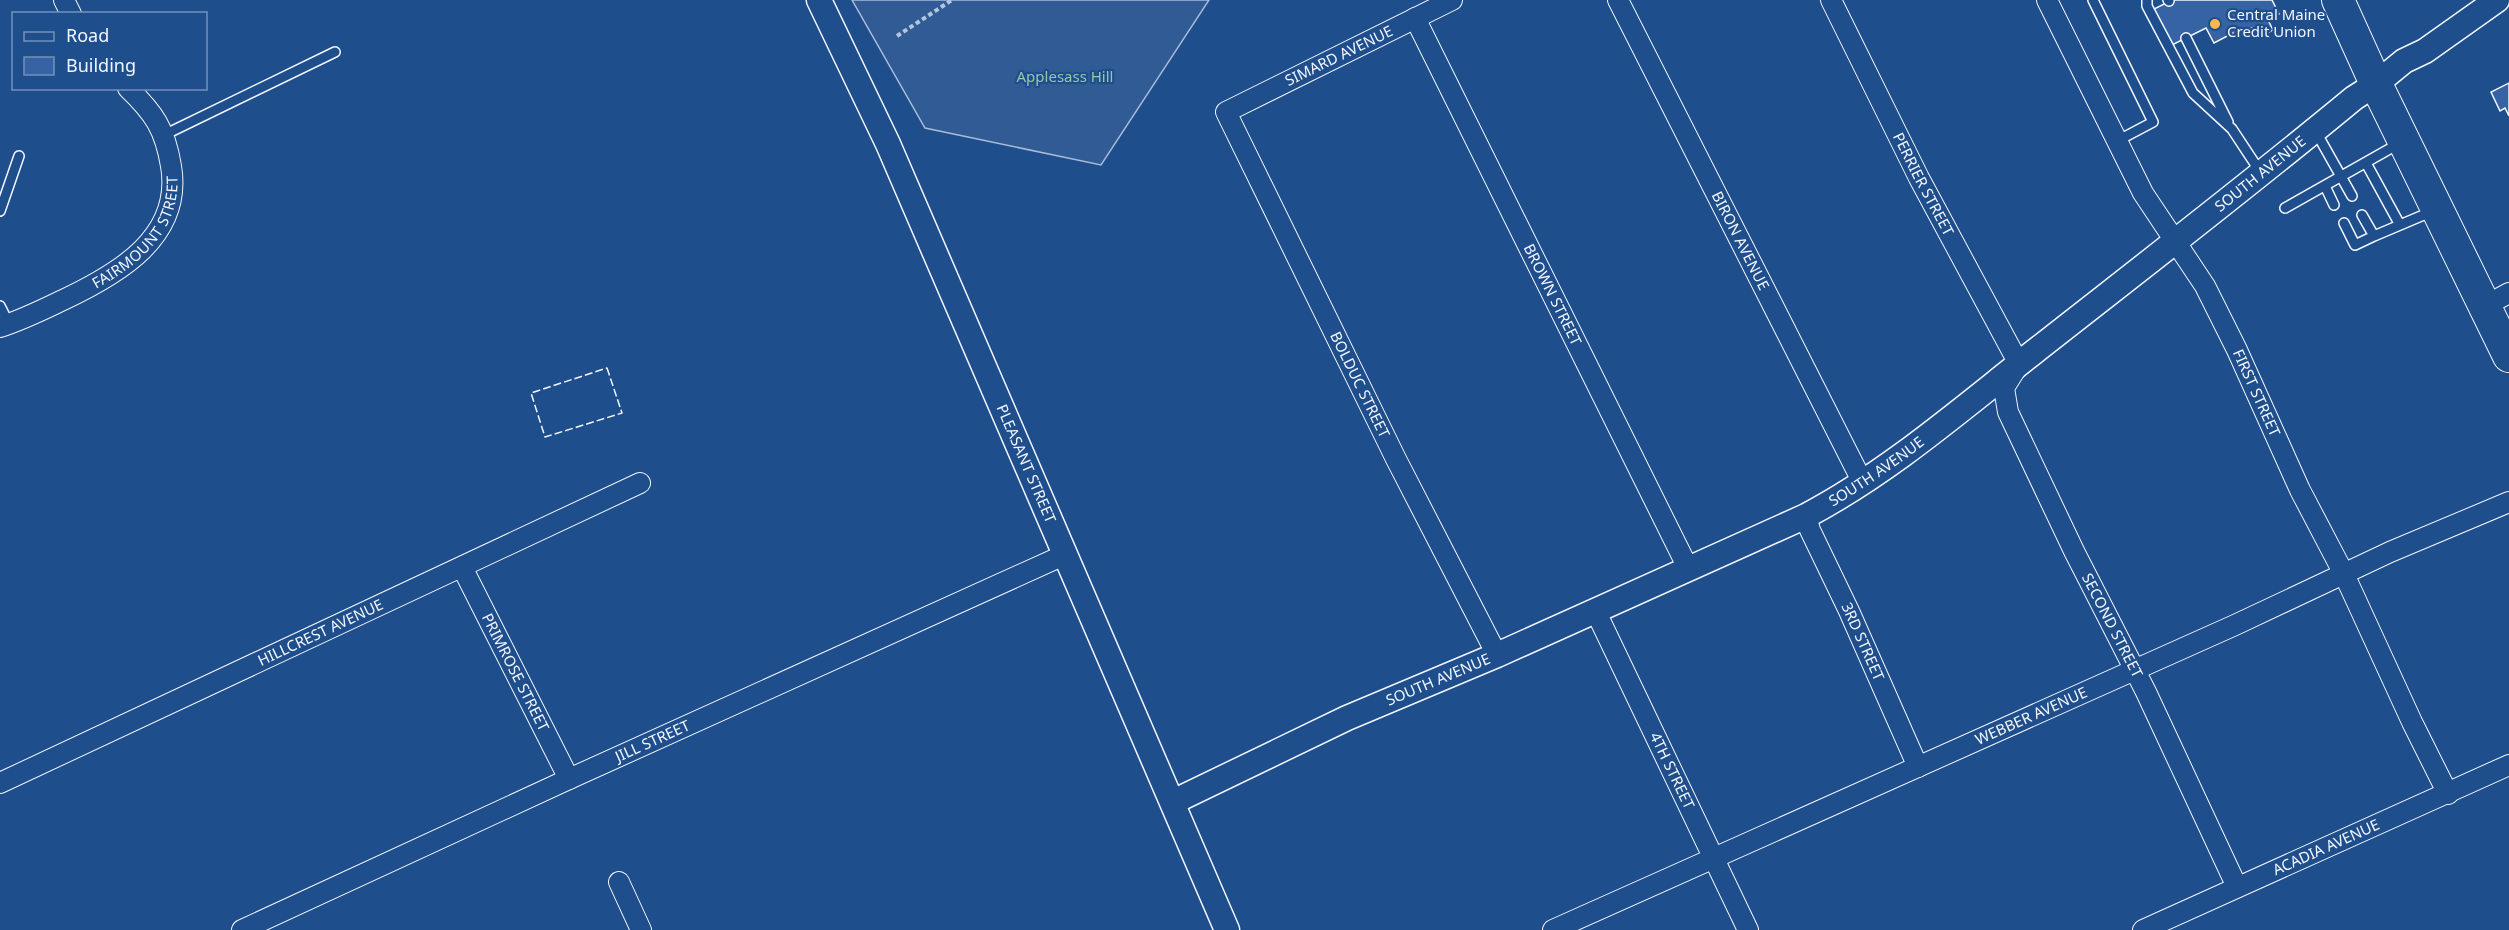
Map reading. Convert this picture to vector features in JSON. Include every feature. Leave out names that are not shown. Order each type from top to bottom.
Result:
[{"type":"highway","points":[[2338,0],[2376,84],[2438,209],[2497,299],[2509,356]]},
{"type":"street","name":"PLEASANT STREET","points":[[819,0],[888,144],[1227,930]]},
{"type":"street","name":"SIMARD AVENUE","points":[[1226,112],[1452,0]]},
{"type":"street","name":"BIRON AVENUE","points":[[1617,0],[1863,483]]},
{"type":"street","name":"PERRIER STREET","points":[[1831,0],[1919,178],[2019,364]]},
{"type":"street","name":"FIRST STREET","points":[[2047,0],[2143,193],[2205,286],[2237,350],[2300,490],[2344,574],[2448,794]]},
{"type":"street","name":"SOUTH AVENUE","points":[[1173,802],[1347,718],[1596,612],[1806,516],[1863,483],[2175,242],[2354,98],[2376,84],[2404,61],[2425,51],[2484,6]]},
{"type":"street","name":"BROWN STREET","points":[[1415,18],[1689,570]]},
{"type":"street","name":"FAIRMOUNT STREET","points":[[4,326],[87,289],[118,270],[151,241],[166,217],[172,200],[173,176],[164,135],[157,119],[130,90]]},
{"type":"street","name":"BOLDUC STREET","points":[[1226,112],[1395,459],[1497,655]]},
{"type":"street","name":"SECOND STREET","points":[[2019,364],[2004,388],[2008,412],[2074,551],[2189,781],[2237,887]]},
{"type":"street","name":"HILLCREST AVENUE","points":[[0,783],[640,483]]},
{"type":"street","name":"WEBBER AVENUE","points":[[1553,930],[2509,502]]},
{"type":"street","name":"3RD STREET","points":[[1806,516],[1810,530],[1849,611],[1918,767]]},
{"type":"street","name":"JILL STREET","points":[[242,930],[1064,555]]},
{"type":"street","name":"PRIMROSE STREET","points":[[462,567],[569,779]]},
{"type":"street","name":"4TH STREET","points":[[1596,612],[1748,930]]},
{"type":"street","name":"ACADIA AVENUE","points":[[2143,930],[2509,765]]},
{"type":"street","points":[[620,882],[641,930]]},
{"type":"lane","points":[[2093,0],[2153,122],[2117,141]]},
{"type":"lane","points":[[2146,0],[2147,6],[2193,93],[2232,129]]},
{"type":"lane","points":[[2186,38],[2232,129],[2261,173]]},
{"type":"lane","points":[[164,135],[335,52]]},
{"type":"lane","points":[[2315,130],[2352,196]]},
{"type":"lane","points":[[2285,208],[2404,141]]},
{"type":"lane","points":[[0,211],[19,156]]},
{"type":"lane","points":[[2366,163],[2400,225]]},
{"type":"lane","points":[[2325,186],[2334,205]]},
{"type":"lane","points":[[2344,223],[2355,245],[2438,209]]},
{"type":"lane","points":[[2362,215],[2374,236]]},
{"type":"lane","points":[[0,306],[4,326]]},
{"type":"path","points":[[897,36],[952,0]]},
{"type":"shaded area","name":"Applesass Hill","points":[[852,0],[1209,0],[1101,165],[925,128]]},
{"type":"building","name":"Central Maine Credit Union","points":[[2172,0],[2272,0],[2279,14],[2268,20],[2273,30],[2257,38],[2252,28],[2235,37],[2233,33],[2214,43],[2206,28],[2170,46],[2152,10]]},
{"type":"building","points":[[2509,83],[2509,116],[2505,108],[2500,111],[2491,92]]},
{"type":"fence","points":[[607,368],[622,413],[545,437],[531,393],[607,368]]},
{"type":"place","name":"Central Maine Credit Union","points":[[2215,24]]}]
